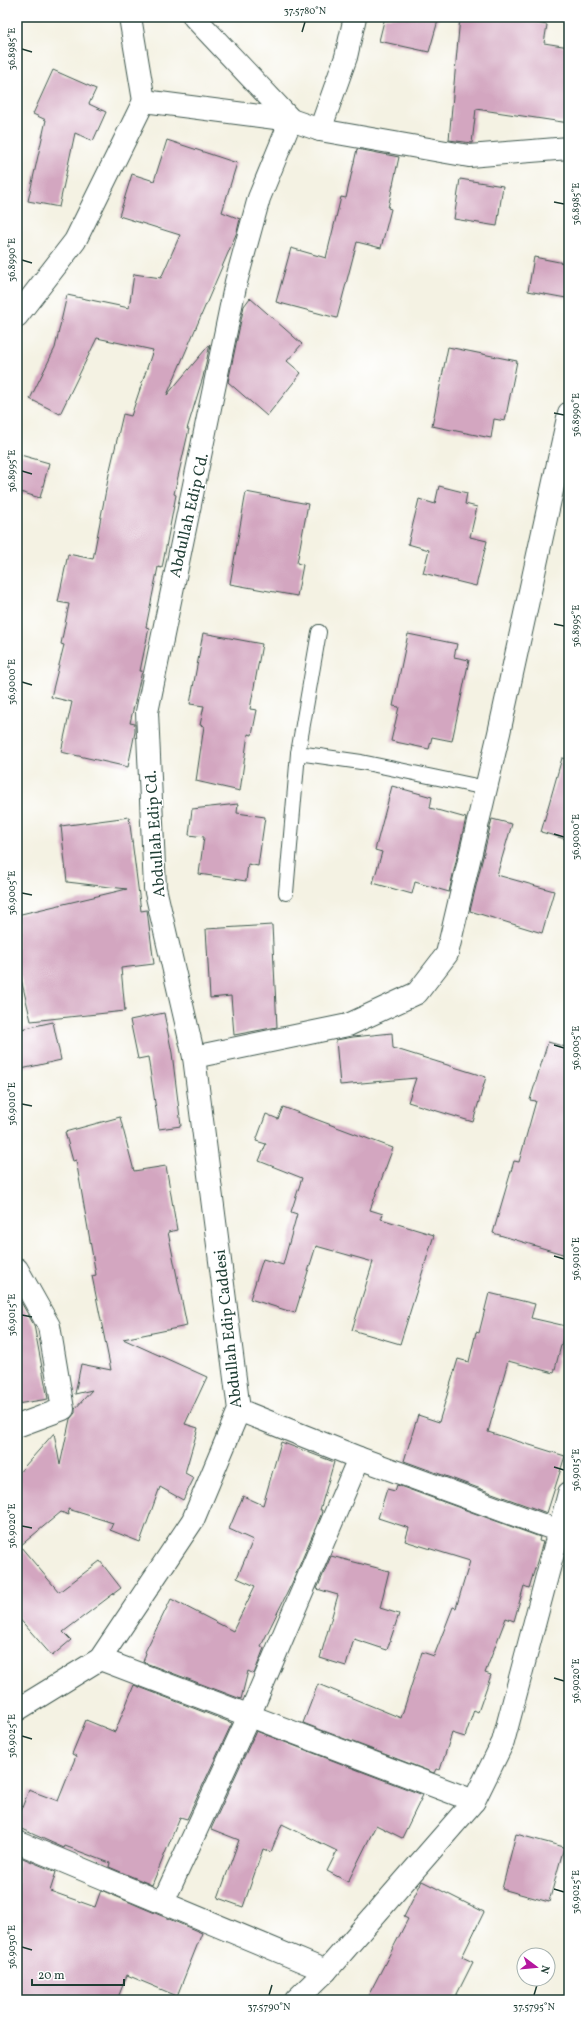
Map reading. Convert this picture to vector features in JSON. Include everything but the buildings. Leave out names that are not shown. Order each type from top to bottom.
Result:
[{"type":"street","points":[[17,316],[75,241],[144,101],[130,17]]},
{"type":"street","points":[[194,17],[291,120]]},
{"type":"street","points":[[320,130],[346,57],[355,17]]},
{"type":"street","points":[[144,101],[291,120],[320,130],[469,156],[569,148]]},
{"type":"street","name":"Abdullah Edip Cd.","points":[[194,1057],[155,888],[147,712],[236,282],[259,198],[291,120]]},
{"type":"street","points":[[194,1057],[348,1025],[417,993],[447,954],[486,788],[569,413]]},
{"type":"street","name":"Abdullah Edip Caddesi","points":[[17,1710],[100,1659],[193,1520],[239,1410],[194,1057]]},
{"type":"street","points":[[17,1270],[49,1326],[63,1409],[17,1426]]},
{"type":"street","points":[[239,1410],[359,1458],[559,1531]]},
{"type":"street","points":[[163,1902],[249,1716],[359,1458]]},
{"type":"street","points":[[296,2000],[326,1971],[474,1801],[503,1742],[569,1493]]},
{"type":"street","points":[[100,1659],[474,1801]]},
{"type":"street","points":[[17,1842],[326,1971]]},
{"type":"lane","points":[[286,893],[298,752],[319,632]]},
{"type":"lane","points":[[298,752],[361,762],[486,788]]}]
